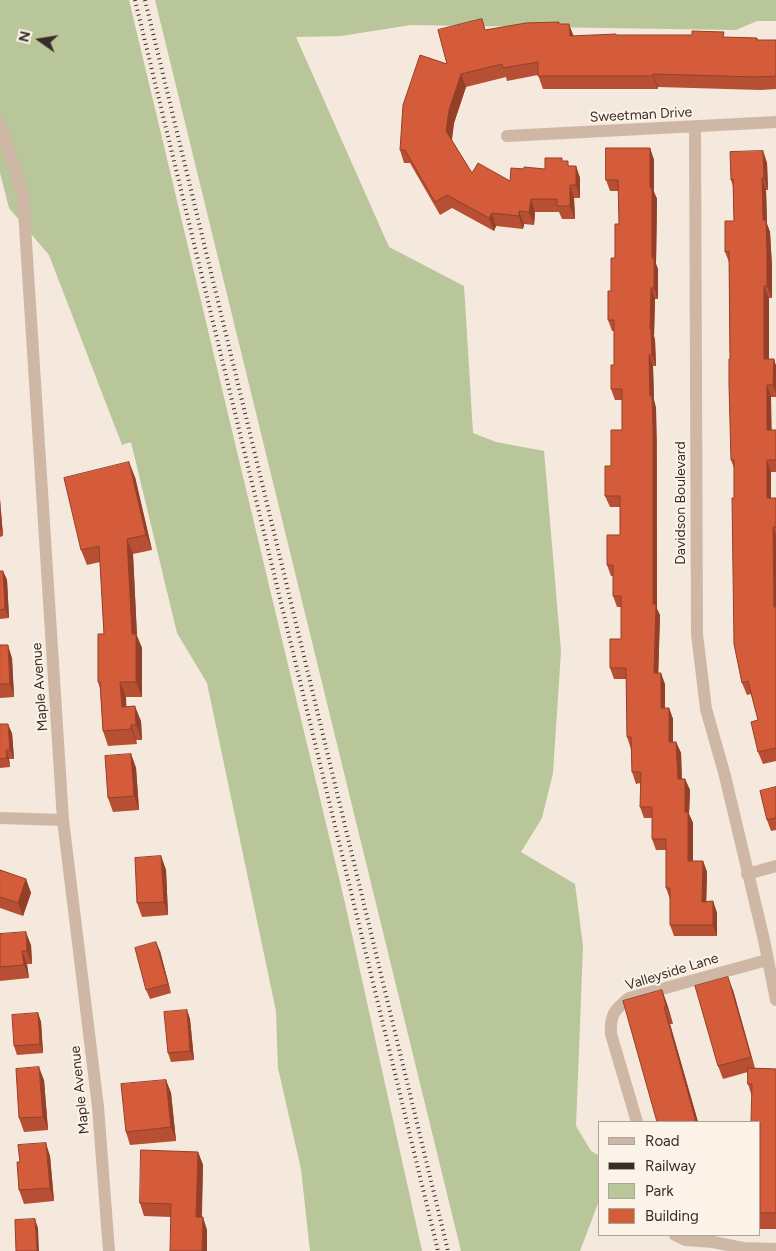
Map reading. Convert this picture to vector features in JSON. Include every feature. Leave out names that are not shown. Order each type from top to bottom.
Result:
[{"type":"street","name":"Sweetman Drive","points":[[507,136],[776,122]]},
{"type":"street","name":"Maple Avenue","points":[[0,123],[23,195],[63,820],[98,1107],[109,1251]]},
{"type":"street","name":"Davidson Boulevard","points":[[695,127],[697,634],[706,709],[725,776],[764,940],[776,1000]]},
{"type":"street","points":[[0,818],[63,820]]},
{"type":"street","points":[[747,874],[776,866]]},
{"type":"street","name":"Valleyside Lane","points":[[637,1121],[611,1034],[610,1024],[616,1008],[629,998],[767,960]]},
{"type":"street","points":[[677,1236],[685,1240],[713,1242],[743,1248],[776,1249]]},
{"type":"green space","points":[[0,0],[129,0],[345,903],[422,1251],[310,1251],[301,1169],[278,1068],[276,1011],[207,683],[177,633],[131,442],[122,445],[49,255],[9,208],[0,173]]},
{"type":"green space","points":[[155,0],[776,0],[776,21],[757,21],[736,30],[411,25],[341,36],[296,37],[389,247],[464,286],[473,433],[496,442],[544,451],[561,651],[553,773],[542,818],[521,852],[575,884],[583,946],[576,1126],[591,1151],[598,1155],[598,1203],[580,1251],[461,1251]]},
{"type":"building","points":[[482,19],[485,30],[526,23],[559,22],[559,24],[569,24],[570,36],[616,34],[692,35],[692,31],[724,32],[723,37],[776,40],[776,76],[653,74],[653,76],[538,76],[538,62],[503,68],[502,64],[461,74],[449,110],[446,131],[472,173],[478,163],[510,181],[511,168],[545,169],[545,158],[562,158],[562,161],[568,161],[568,166],[576,166],[576,185],[570,185],[570,206],[557,206],[557,199],[531,199],[529,212],[519,211],[519,216],[492,213],[489,218],[447,195],[435,202],[405,150],[400,150],[403,105],[420,55],[447,64],[438,30]]},
{"type":"building","points":[[606,148],[650,148],[652,258],[654,258],[654,288],[651,288],[650,329],[652,355],[649,355],[653,431],[653,604],[656,604],[654,673],[661,673],[661,708],[669,708],[669,742],[676,742],[678,779],[685,779],[685,812],[688,812],[688,861],[703,861],[702,902],[713,901],[713,925],[670,925],[670,888],[666,888],[666,839],[652,839],[652,807],[640,807],[641,772],[632,772],[631,737],[627,737],[626,668],[610,668],[610,639],[621,639],[621,596],[613,596],[613,565],[607,565],[607,535],[620,535],[620,496],[605,496],[605,466],[611,466],[611,430],[622,430],[622,389],[611,389],[611,365],[614,365],[614,320],[608,320],[608,291],[611,291],[611,258],[615,258],[615,224],[619,224],[618,180],[606,180]]},
{"type":"building","points":[[763,151],[763,220],[766,220],[767,255],[767,286],[764,286],[764,359],[774,359],[773,385],[767,385],[767,430],[776,430],[776,460],[767,460],[767,498],[776,498],[776,527],[773,527],[774,607],[776,607],[776,748],[758,752],[751,722],[758,720],[748,681],[742,683],[734,644],[732,498],[734,498],[734,460],[731,460],[729,251],[725,252],[725,221],[734,221],[730,152]]},
{"type":"building","points":[[129,462],[146,535],[127,539],[132,634],[136,634],[136,682],[120,682],[122,707],[135,706],[136,725],[131,725],[131,729],[103,731],[100,682],[98,682],[98,634],[104,634],[99,546],[81,550],[64,478]]},
{"type":"building","points":[[0,571],[3,571],[5,609],[0,610]]},
{"type":"building","points":[[0,645],[8,645],[10,684],[0,684]]},
{"type":"building","points":[[0,724],[8,724],[10,750],[6,750],[7,758],[0,759]]},
{"type":"building","points":[[131,754],[134,796],[108,798],[105,756]]},
{"type":"building","points":[[776,787],[776,818],[767,820],[760,791]]},
{"type":"building","points":[[161,856],[164,902],[137,903],[135,858]]},
{"type":"building","points":[[0,870],[26,879],[18,903],[0,897]]},
{"type":"building","points":[[26,932],[27,951],[22,951],[24,965],[0,967],[0,934]]},
{"type":"building","points":[[156,942],[168,984],[146,990],[135,948]]},
{"type":"building","points":[[728,977],[751,1057],[718,1066],[695,986]]},
{"type":"building","points":[[662,990],[666,1006],[664,1007],[696,1121],[657,1121],[623,1001]]},
{"type":"building","points":[[187,1010],[190,1051],[168,1053],[164,1012]]},
{"type":"building","points":[[38,1013],[40,1044],[14,1046],[12,1015]]},
{"type":"building","points":[[39,1067],[43,1117],[19,1118],[16,1069]]},
{"type":"building","points":[[748,1068],[776,1069],[776,1213],[761,1213],[761,1121],[751,1121],[752,1084],[748,1084]]},
{"type":"building","points":[[166,1080],[171,1127],[126,1132],[121,1084]]},
{"type":"building","points":[[46,1143],[50,1188],[19,1190],[17,1162],[20,1162],[18,1145]]},
{"type":"building","points":[[141,1150],[198,1152],[196,1217],[203,1217],[202,1251],[170,1251],[171,1204],[140,1203]]},
{"type":"building","points":[[35,1219],[37,1251],[16,1251],[15,1220]]},
{"type":"railway","points":[[135,0],[438,1251]]},
{"type":"railway","points":[[145,0],[448,1251]]}]
